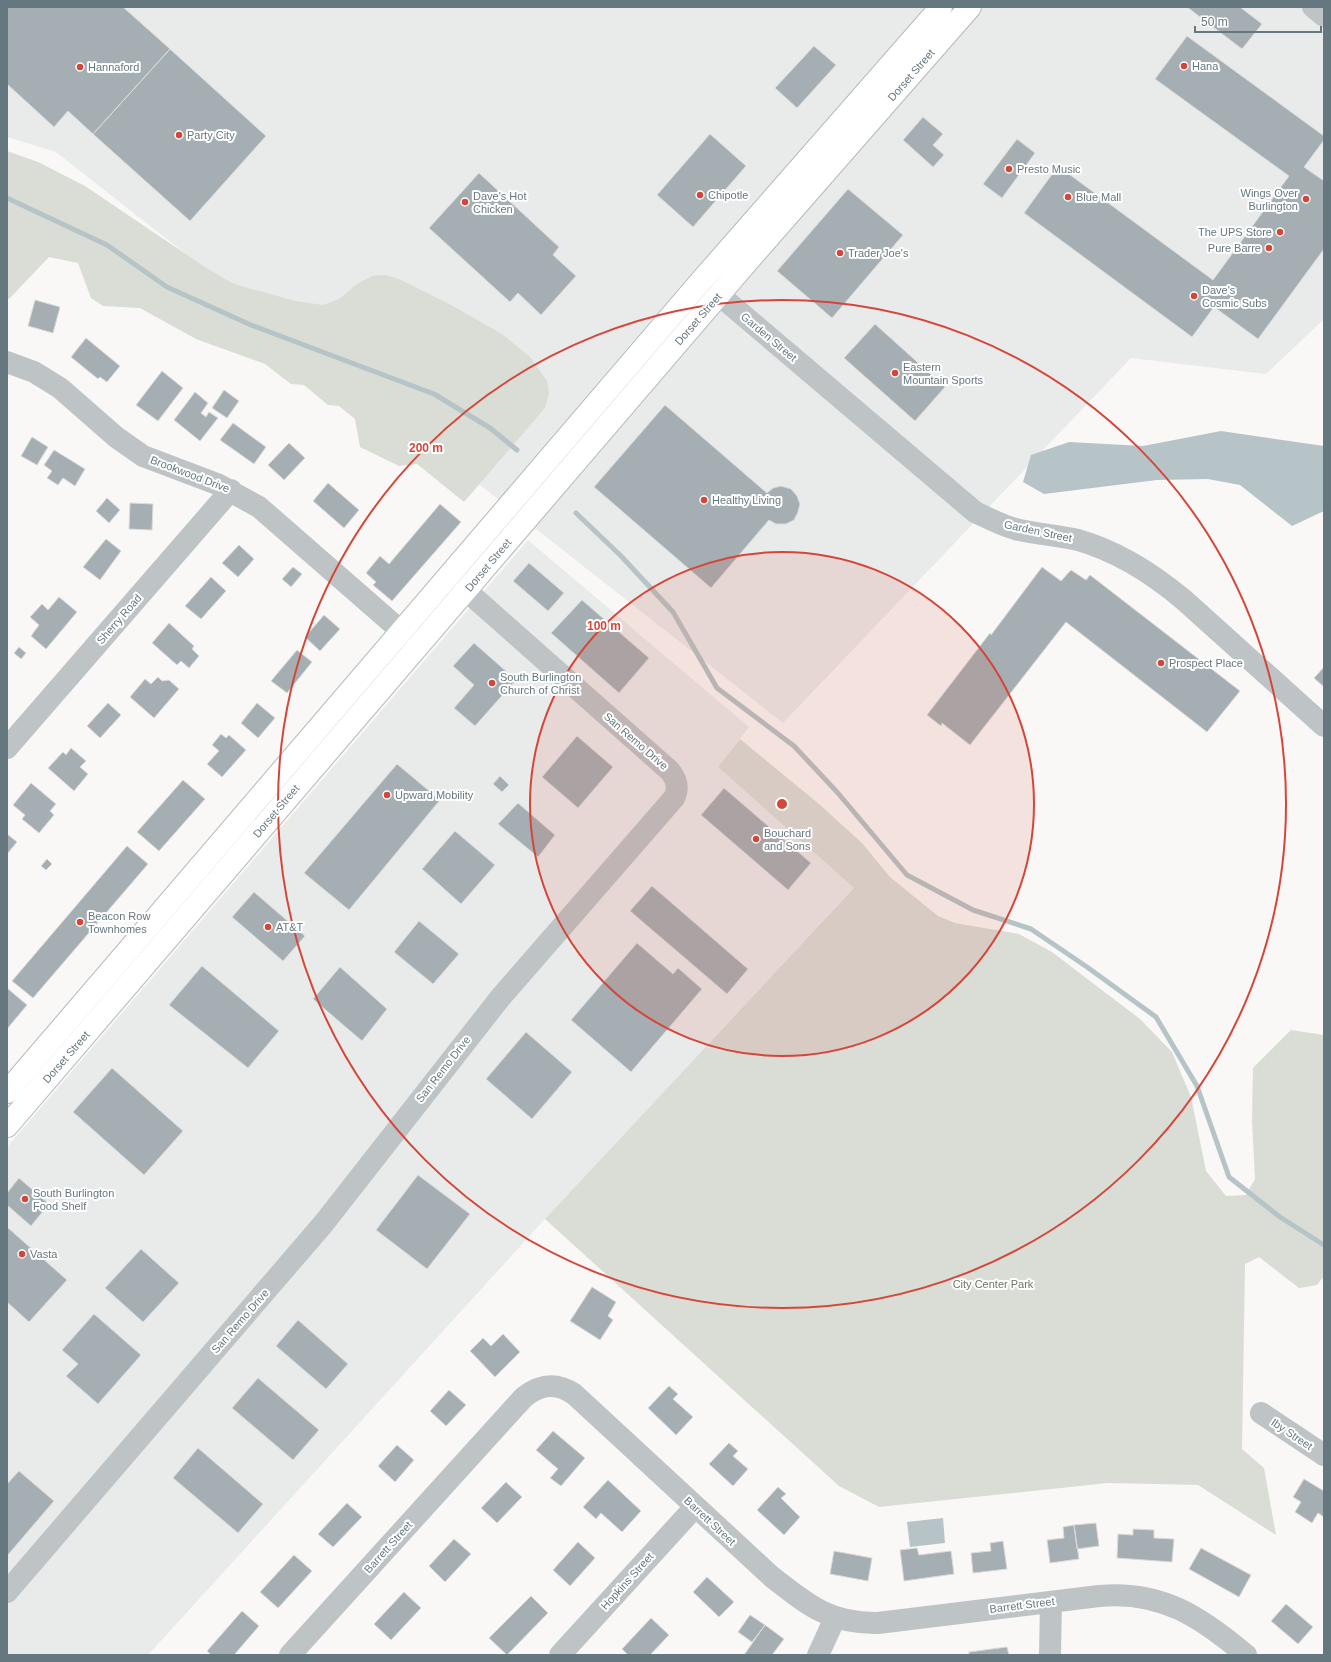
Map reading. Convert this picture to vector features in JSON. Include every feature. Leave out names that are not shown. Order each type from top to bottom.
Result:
[{"type":"main road","name":"Dorset Street","points":[[7,1092],[702,280],[941,7]]},
{"type":"main road","name":"Dorset Street","points":[[7,1126],[719,295],[970,7]]},
{"type":"street","points":[[1312,7],[1324,16]]},
{"type":"street","name":"Garden Street","points":[[702,280],[975,512],[1013,528],[1078,540],[1110,552],[1142,569],[1164,583],[1184,600],[1324,726]]},
{"type":"street","name":"Brookwood Drive","points":[[7,362],[34,372],[60,388],[116,437],[142,456],[231,490],[259,507],[419,646]]},
{"type":"street","name":"Sherry Road","points":[[7,748],[231,490]]},
{"type":"street","name":"San Remo Drive","points":[[7,1592],[324,1223],[500,998],[674,798],[677,792],[675,777],[670,771],[449,576]]},
{"type":"street","name":"Barrett Street","points":[[290,1655],[524,1397],[540,1387],[555,1385],[574,1394],[772,1577],[806,1602],[834,1618],[848,1622],[878,1623],[1115,1594],[1147,1597],[1178,1608],[1205,1622],[1246,1655]]},
{"type":"street","name":"Iby Street","points":[[1261,1413],[1324,1455]]},
{"type":"street","name":"Hopkins Street","points":[[560,1655],[695,1507]]},
{"type":"street","points":[[1050,1655],[1051,1602]]},
{"type":"street","points":[[818,1655],[834,1618]]},
{"type":"shaded area","points":[[7,7],[1324,7],[1324,319],[1266,374],[1131,358],[783,723],[56,152],[7,137]]},
{"type":"shaded area","points":[[1221,431],[1324,446],[1324,511],[1292,526],[1240,485],[1208,479],[1157,480],[1044,494],[1023,482],[1031,455],[1069,442],[1143,446]]},
{"type":"shaded area","points":[[528,540],[749,727],[718,767],[854,888],[545,1219],[148,1655],[7,1655],[7,1147]]},
{"type":"shaded area","points":[[943,1518],[945,1543],[910,1547],[907,1522]]},
{"type":"green space","points":[[7,151],[38,162],[85,186],[208,269],[234,284],[295,301],[323,305],[339,299],[357,284],[372,276],[386,275],[401,280],[451,305],[502,334],[530,357],[547,381],[549,393],[545,408],[464,502],[417,464],[399,466],[360,447],[355,419],[339,406],[328,405],[304,385],[291,384],[265,364],[196,339],[140,308],[103,306],[91,298],[78,263],[49,257],[9,299],[7,298]]},
{"type":"green space","name":"City Center Park","points":[[740,739],[819,804],[862,843],[890,877],[938,916],[955,923],[1019,934],[1052,952],[1140,1019],[1172,1052],[1191,1097],[1206,1171],[1226,1196],[1246,1195],[1255,1179],[1252,1120],[1253,1068],[1291,1030],[1324,1035],[1324,1276],[1317,1285],[1299,1288],[1259,1257],[1245,1264],[1242,1449],[1264,1468],[1276,1535],[1198,1485],[1108,1483],[879,1507],[839,1486],[545,1219],[854,888],[718,767]]},
{"type":"building","name":"Hannaford","points":[[7,7],[123,7],[170,49],[93,134],[68,111],[54,127],[7,84]]},
{"type":"building","points":[[1187,7],[1240,7],[1262,24],[1242,49]]},
{"type":"building","name":"Blue Mall","points":[[1187,36],[1324,136],[1324,140],[1304,167],[1324,181],[1324,249],[1258,339],[1214,307],[1192,337],[1024,213],[1058,166],[1213,280],[1289,176],[1155,79]]},
{"type":"building","points":[[814,46],[836,65],[797,108],[775,88]]},
{"type":"building","name":"Party City","points":[[170,49],[266,136],[190,221],[93,134]]},
{"type":"building","points":[[923,117],[943,134],[933,145],[944,155],[933,167],[903,140]]},
{"type":"building","points":[[710,134],[746,166],[693,227],[657,195]]},
{"type":"building","name":"Presto Music","points":[[1017,139],[1035,153],[1002,198],[983,184]]},
{"type":"building","points":[[479,173],[559,247],[553,255],[576,276],[541,315],[518,293],[510,302],[429,228]]},
{"type":"building","name":"Trader Joe's","points":[[848,189],[903,235],[832,318],[777,271]]},
{"type":"building","points":[[35,300],[60,307],[53,333],[28,326]]},
{"type":"building","name":"Eastern Mountain Sports","points":[[875,324],[945,387],[915,421],[844,358]]},
{"type":"building","points":[[86,338],[120,366],[107,382],[100,377],[98,379],[71,357]]},
{"type":"building","points":[[162,371],[183,388],[158,421],[136,405]]},
{"type":"building","points":[[224,390],[239,401],[227,418],[212,408]]},
{"type":"building","points":[[195,392],[208,403],[201,413],[206,417],[209,412],[218,418],[200,441],[174,420]]},
{"type":"building","name":"Healthy Living","points":[[665,405],[767,493],[773,488],[781,486],[791,489],[797,496],[800,504],[794,520],[786,524],[776,524],[769,520],[711,588],[594,487]]},
{"type":"building","points":[[233,423],[266,447],[254,464],[220,440]]},
{"type":"building","points":[[32,437],[48,447],[37,465],[21,456]]},
{"type":"building","points":[[289,443],[305,458],[284,480],[268,465]]},
{"type":"building","points":[[54,450],[85,469],[75,486],[63,478],[58,485],[47,478],[52,471],[44,465]]},
{"type":"building","points":[[328,483],[359,510],[344,528],[313,501]]},
{"type":"building","points":[[107,498],[120,510],[109,523],[96,511]]},
{"type":"building","points":[[130,503],[153,504],[152,530],[129,529]]},
{"type":"building","points":[[440,504],[461,522],[392,601],[373,585],[376,582],[366,573],[380,556],[389,564]]},
{"type":"building","points":[[106,539],[121,551],[100,580],[83,567]]},
{"type":"building","points":[[239,545],[254,559],[238,577],[222,563]]},
{"type":"building","points":[[529,563],[564,593],[548,611],[513,581]]},
{"type":"building","points":[[293,567],[302,574],[291,587],[282,579]]},
{"type":"building","name":"Prospect Place","points":[[1042,567],[1061,581],[1071,570],[1086,580],[1090,575],[1240,691],[1207,732],[1066,622],[970,745],[942,723],[941,726],[927,715],[990,633],[991,635]]},
{"type":"building","points":[[211,577],[226,591],[201,619],[185,606]]},
{"type":"building","points":[[59,597],[77,612],[46,649],[31,636],[39,625],[30,617],[42,604],[48,610]]},
{"type":"building","points":[[582,600],[649,658],[619,693],[551,633]]},
{"type":"building","points":[[324,615],[340,629],[320,651],[305,637]]},
{"type":"building","points":[[169,623],[194,646],[192,649],[199,656],[189,668],[181,661],[177,665],[152,643]]},
{"type":"building","name":"South Burlington Church of Christ","points":[[474,643],[516,680],[475,726],[454,708],[474,685],[453,666]]},
{"type":"building","points":[[19,647],[26,653],[21,659],[14,653]]},
{"type":"building","points":[[297,650],[312,662],[287,693],[271,681]]},
{"type":"building","points":[[1324,667],[1324,687],[1314,678]]},
{"type":"building","points":[[158,677],[162,681],[169,680],[179,689],[154,718],[130,697],[145,679],[151,684]]},
{"type":"building","points":[[108,703],[121,715],[100,738],[87,726]]},
{"type":"building","points":[[257,703],[275,718],[258,738],[241,723]]},
{"type":"building","points":[[221,734],[226,738],[229,735],[246,750],[222,777],[207,764],[219,751],[212,745]]},
{"type":"building","points":[[577,736],[613,767],[578,808],[542,777]]},
{"type":"building","points":[[71,748],[86,761],[80,767],[88,774],[74,791],[48,768],[63,752],[66,755]]},
{"type":"building","points":[[397,764],[440,800],[349,910],[304,873]]},
{"type":"building","points":[[500,776],[509,785],[502,792],[493,784]]},
{"type":"building","points":[[183,780],[205,799],[159,851],[137,832]]},
{"type":"building","points":[[31,783],[56,804],[50,811],[54,815],[39,833],[22,819],[25,815],[13,805]]},
{"type":"building","name":"Bouchard and Sons","points":[[724,788],[811,863],[788,890],[701,815]]},
{"type":"building","points":[[518,803],[555,835],[538,857],[498,824]]},
{"type":"building","points":[[455,831],[495,865],[461,904],[422,869]]},
{"type":"building","points":[[7,834],[17,842],[7,854]]},
{"type":"building","name":"Beacon Row Townhomes","points":[[127,846],[148,864],[33,998],[12,981]]},
{"type":"building","points":[[47,859],[52,864],[46,870],[41,866]]},
{"type":"building","points":[[652,886],[748,969],[727,994],[630,911]]},
{"type":"building","name":"AT&T","points":[[254,892],[305,936],[283,961],[232,917]]},
{"type":"building","points":[[419,921],[459,954],[433,984],[394,952]]},
{"type":"building","points":[[637,943],[673,974],[678,968],[702,989],[631,1072],[571,1020]]},
{"type":"building","points":[[202,966],[279,1031],[248,1068],[169,1005]]},
{"type":"building","points":[[340,967],[387,1009],[362,1041],[313,999]]},
{"type":"building","points":[[7,988],[27,1005],[7,1029]]},
{"type":"building","points":[[526,1032],[572,1072],[532,1119],[486,1079]]},
{"type":"building","points":[[112,1068],[183,1131],[144,1175],[73,1112]]},
{"type":"building","points":[[418,1175],[470,1214],[427,1269],[376,1230]]},
{"type":"building","name":"South Burlington Food Shelf","points":[[19,1178],[49,1204],[31,1226],[7,1205],[7,1193]]},
{"type":"building","name":"Vasta","points":[[7,1227],[67,1280],[29,1322],[7,1302]]},
{"type":"building","points":[[141,1249],[179,1283],[143,1322],[105,1288]]},
{"type":"building","points":[[592,1287],[616,1302],[608,1316],[613,1320],[600,1340],[570,1321]]},
{"type":"building","points":[[94,1314],[141,1355],[98,1404],[66,1376],[78,1364],[62,1350]]},
{"type":"building","points":[[298,1320],[348,1364],[326,1389],[276,1346]]},
{"type":"building","points":[[503,1334],[520,1352],[495,1377],[470,1351],[483,1338],[491,1346]]},
{"type":"building","points":[[258,1378],[319,1430],[293,1460],[232,1408]]},
{"type":"building","points":[[669,1386],[678,1394],[673,1399],[693,1417],[676,1435],[648,1408]]},
{"type":"building","points":[[449,1390],[466,1405],[446,1426],[430,1411]]},
{"type":"building","points":[[553,1431],[585,1458],[561,1486],[550,1478],[558,1469],[536,1450]]},
{"type":"building","points":[[729,1443],[738,1451],[733,1456],[748,1469],[733,1486],[709,1464]]},
{"type":"building","points":[[397,1445],[414,1460],[395,1482],[378,1466]]},
{"type":"building","points":[[198,1448],[263,1504],[238,1533],[173,1478]]},
{"type":"building","points":[[19,1471],[54,1501],[7,1556],[7,1484]]},
{"type":"building","points":[[1304,1479],[1324,1491],[1324,1517],[1318,1513],[1312,1523],[1295,1512],[1301,1502],[1293,1497]]},
{"type":"building","points":[[608,1480],[641,1511],[622,1532],[601,1513],[596,1519],[583,1507]]},
{"type":"building","points":[[506,1482],[522,1497],[497,1523],[481,1508]]},
{"type":"building","points":[[778,1487],[786,1494],[781,1498],[800,1517],[784,1535],[757,1510]]},
{"type":"building","points":[[347,1503],[362,1517],[333,1547],[318,1534]]},
{"type":"building","points":[[1096,1523],[1099,1546],[1077,1549],[1074,1525]]},
{"type":"building","points":[[1074,1525],[1079,1559],[1050,1563],[1047,1540],[1064,1538],[1063,1527]]},
{"type":"building","points":[[1133,1529],[1154,1530],[1154,1538],[1174,1539],[1172,1562],[1117,1558],[1118,1534],[1133,1535]]},
{"type":"building","points":[[454,1539],[471,1554],[445,1582],[429,1566]]},
{"type":"building","points":[[1003,1541],[1007,1569],[973,1573],[971,1553],[991,1551],[990,1543]]},
{"type":"building","points":[[578,1542],[595,1558],[570,1586],[553,1570]]},
{"type":"building","points":[[917,1548],[919,1555],[951,1551],[954,1574],[904,1581],[900,1550]]},
{"type":"building","points":[[1201,1548],[1251,1575],[1239,1597],[1189,1569]]},
{"type":"building","points":[[834,1551],[872,1558],[868,1581],[830,1574]]},
{"type":"building","points":[[294,1555],[312,1571],[278,1608],[260,1592]]},
{"type":"building","points":[[707,1577],[734,1602],[719,1617],[693,1592]]},
{"type":"building","points":[[404,1592],[421,1608],[391,1640],[374,1624]]},
{"type":"building","points":[[531,1596],[548,1613],[507,1655],[489,1638]]},
{"type":"building","points":[[1286,1604],[1313,1627],[1298,1644],[1271,1621]]},
{"type":"building","points":[[242,1611],[259,1626],[234,1655],[211,1655],[207,1651]]},
{"type":"building","points":[[750,1615],[765,1625],[752,1642],[738,1632]]},
{"type":"building","points":[[651,1618],[669,1635],[650,1655],[628,1655],[622,1649]]},
{"type":"building","points":[[765,1625],[784,1639],[772,1655],[744,1655]]},
{"type":"building","points":[[1007,1647],[1009,1655],[969,1655],[969,1652]]},
{"type":"waterway","points":[[7,198],[107,245],[167,287],[251,325],[434,394],[490,428],[517,450]]},
{"type":"waterway","points":[[576,513],[621,556],[673,612],[717,688],[794,746],[837,792],[907,875],[973,910],[1031,929],[1156,1017],[1197,1086],[1229,1177],[1280,1217],[1324,1245]]},
{"type":"place","name":"Hana","points":[[1184,66]]},
{"type":"place","name":"Hannaford","points":[[80,67]]},
{"type":"place","name":"Party City","points":[[179,135]]},
{"type":"place","name":"Presto Music","points":[[1009,169]]},
{"type":"place","name":"Chipotle","points":[[700,195]]},
{"type":"place","name":"Blue Mall","points":[[1068,197]]},
{"type":"place","name":"Wings Over Burlington","points":[[1306,199]]},
{"type":"place","name":"Dave's Hot Chicken","points":[[465,202]]},
{"type":"place","name":"The UPS Store","points":[[1280,232]]},
{"type":"place","name":"Pure Barre","points":[[1269,248]]},
{"type":"place","name":"Trader Joe's","points":[[840,253]]},
{"type":"place","name":"Dave's Cosmic Subs","points":[[1194,296]]},
{"type":"place","name":"Eastern Mountain Sports","points":[[895,373]]},
{"type":"place","name":"Healthy Living","points":[[704,500]]},
{"type":"place","name":"Prospect Place","points":[[1161,663]]},
{"type":"place","name":"South Burlington Church of Christ","points":[[492,683]]},
{"type":"place","name":"Upward Mobility","points":[[387,795]]},
{"type":"place","name":"Bouchard and Sons","points":[[756,839]]},
{"type":"place","name":"Beacon Row Townhomes","points":[[80,922]]},
{"type":"place","name":"AT&T","points":[[268,927]]},
{"type":"place","name":"South Burlington Food Shelf","points":[[25,1199]]},
{"type":"place","name":"Vasta","points":[[22,1254]]}]
